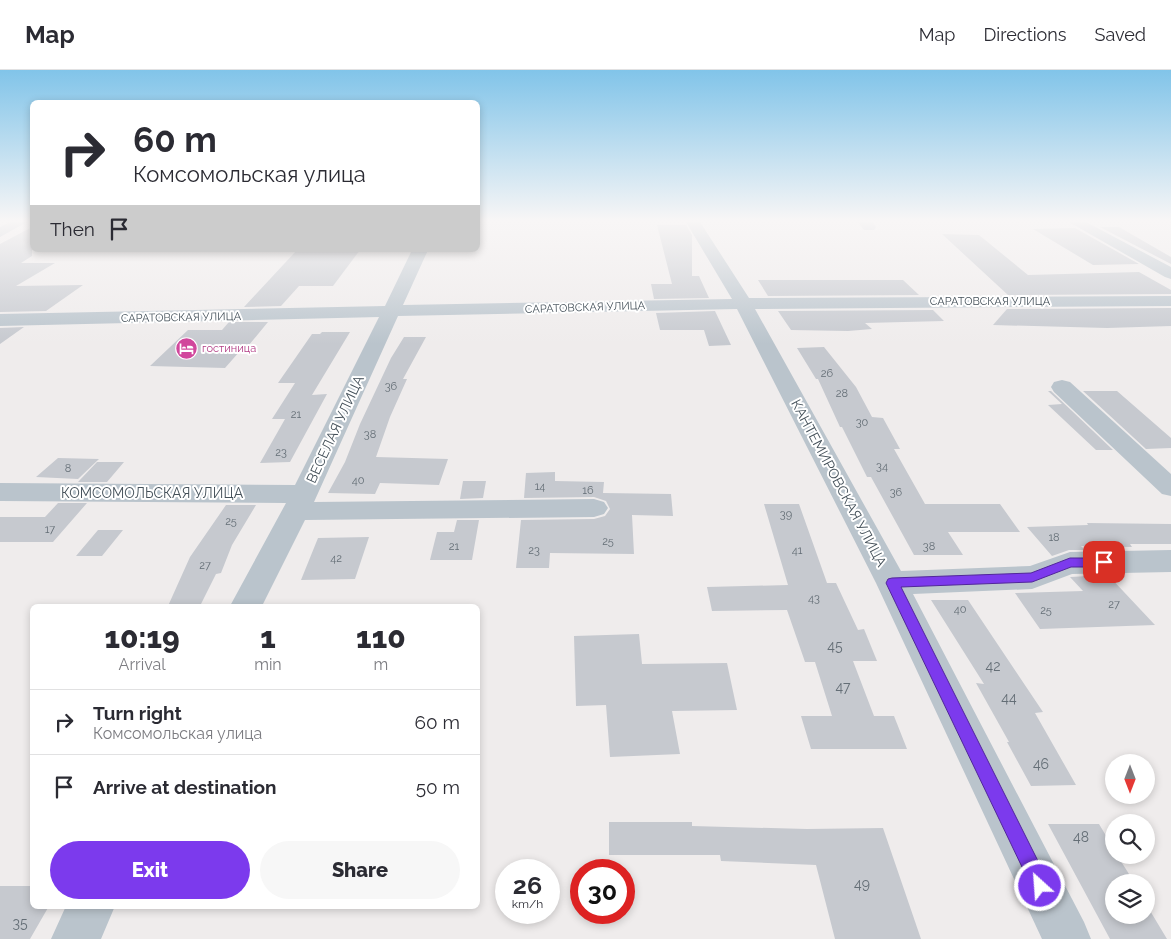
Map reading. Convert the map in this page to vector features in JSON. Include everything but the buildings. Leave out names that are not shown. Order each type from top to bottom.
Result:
[{"type":"street","name":"ВЕСЕЛАЯ УЛИЦА","points":[[247,604],[300,503],[414,263]]},
{"type":"street","name":"КАНТЕМИРОВСКАЯ УЛИЦА","points":[[717,263],[743,303],[892,583],[1066,939]]},
{"type":"street","points":[[1150,263],[1171,274]]},
{"type":"street","name":"САРАТОВСКАЯ УЛИЦА","points":[[0,320],[743,303],[999,300],[1171,301]]},
{"type":"street","points":[[1062,387],[1171,488]]},
{"type":"street","name":"КОМСОМОЛЬСКАЯ УЛИЦА","points":[[2,494],[300,503],[594,508]]},
{"type":"street","points":[[892,583],[1032,578],[1070,563],[1171,561]]},
{"type":"street","points":[[75,939],[90,909]]},
{"type":"place","name":"гостиница","points":[[186,348]]},
{"type":"route","points":[[1040,886],[892,583],[1032,578],[1070,563],[1104,562]]}]
